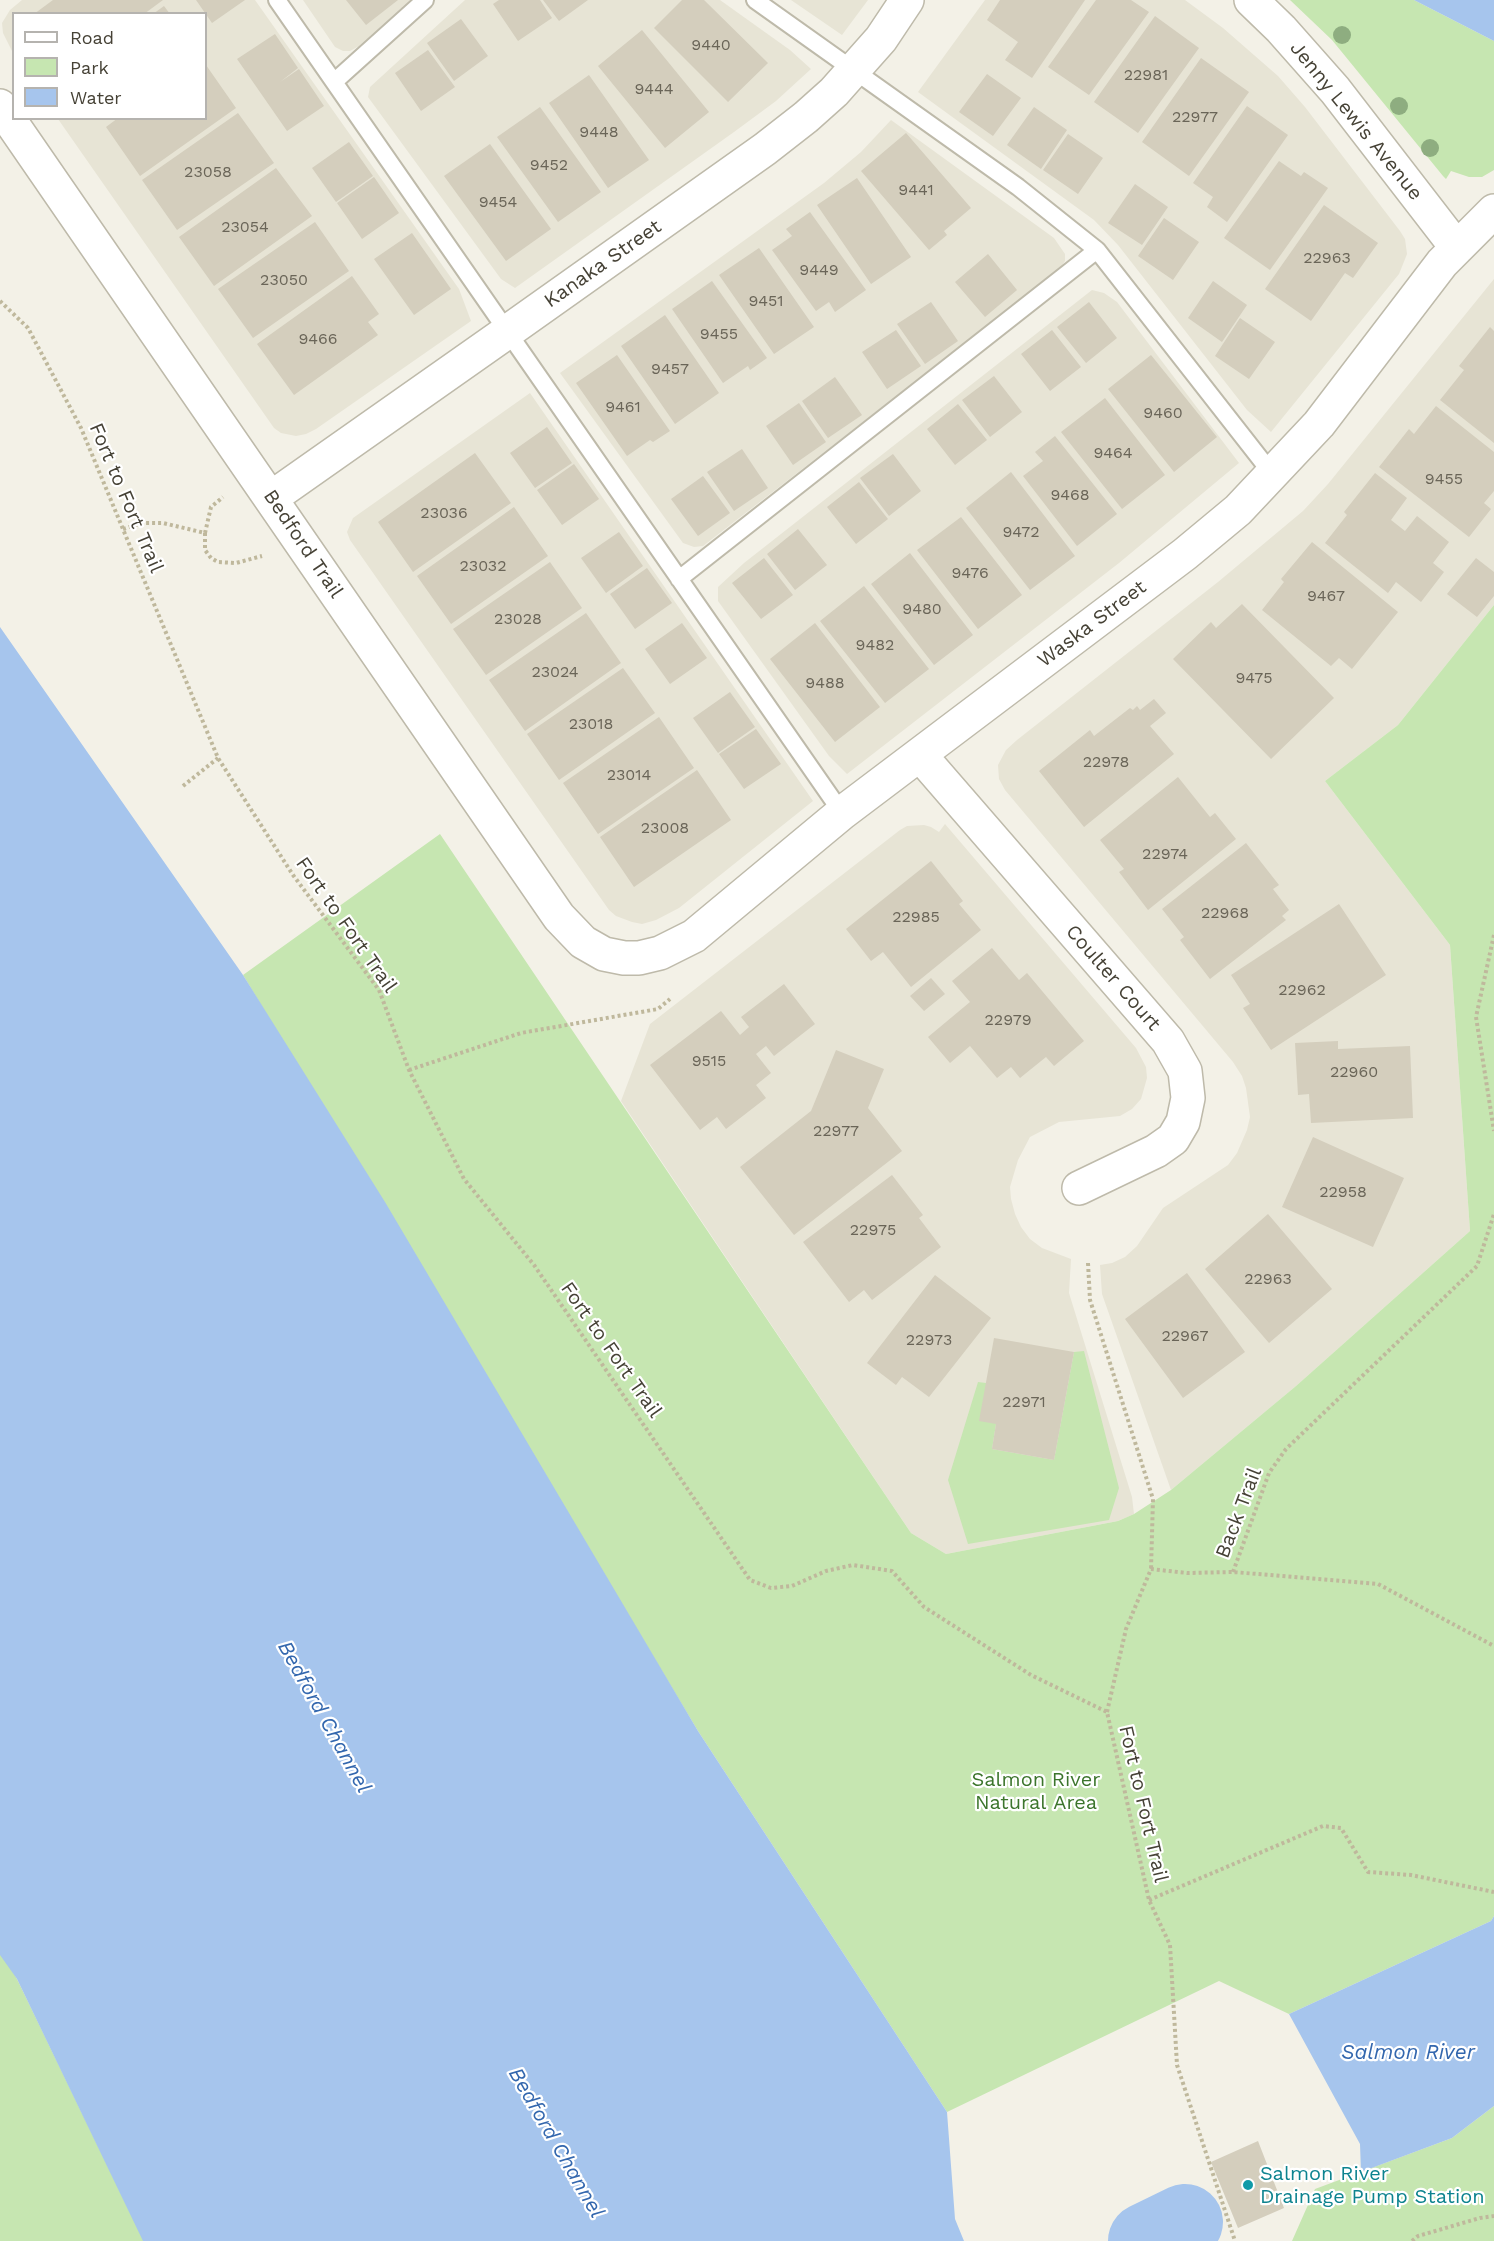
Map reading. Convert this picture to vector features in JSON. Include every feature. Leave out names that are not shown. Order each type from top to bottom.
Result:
[{"type":"street","name":"Kanaka Street","points":[[271,498],[765,149],[813,111],[853,70],[881,39],[907,0]]},
{"type":"street","name":"Jenny Lewis Avenue","points":[[1251,0],[1281,29],[1335,90],[1457,248]]},
{"type":"street","name":"Bedford Trail","points":[[0,106],[559,917],[583,942],[604,954],[624,958]]},
{"type":"street","name":"Waska Street","points":[[624,958],[639,958],[660,953],[694,936],[842,813],[1185,554],[1238,510],[1319,424],[1442,263],[1494,211]]},
{"type":"street","name":"Coulter Court","points":[[920,754],[1168,1041],[1185,1071],[1188,1098],[1183,1122],[1173,1139],[1156,1151],[1079,1188]]},
{"type":"lane","points":[[277,0],[842,813]]},
{"type":"lane","points":[[334,82],[424,0]]},
{"type":"lane","points":[[755,0],[1018,187],[1097,250],[1273,475]]},
{"type":"lane","points":[[679,579],[1097,250]]},
{"type":"path","name":"Fort to Fort Trail","points":[[0,301],[28,328],[81,428],[218,758],[292,875],[379,990],[409,1070],[464,1179],[534,1265],[750,1580],[771,1588],[792,1586],[826,1571],[853,1565],[892,1571],[924,1607],[1031,1675],[1107,1712],[1149,1900],[1170,1945],[1177,2065],[1235,2241]]},
{"type":"path","points":[[253,471],[211,507],[205,533],[205,549],[211,558],[218,562],[236,563],[257,559],[297,537]]},
{"type":"path","points":[[123,529],[142,523],[163,523],[205,533]]},
{"type":"path","points":[[183,786],[218,758]]},
{"type":"path","points":[[1494,935],[1476,1017],[1494,1131]]},
{"type":"path","points":[[409,1070],[521,1033],[658,1009],[670,999]]},
{"type":"path","name":"Back Trail","points":[[1151,1569],[1187,1573],[1233,1572],[1269,1473],[1286,1449],[1477,1266],[1494,1214]]},
{"type":"path","points":[[1088,1263],[1090,1300],[1153,1499],[1151,1569],[1126,1629],[1107,1712]]},
{"type":"path","points":[[1233,1572],[1378,1584],[1494,1646]]},
{"type":"path","points":[[1149,1900],[1323,1826],[1341,1827],[1368,1872],[1411,1875],[1494,1892]]},
{"type":"path","points":[[1412,2241],[1418,2236],[1494,2216]]},
{"type":"shaded area","points":[[22,0],[255,0],[459,289],[471,321],[316,429],[296,436],[281,433],[274,428],[59,120],[207,120],[207,12],[12,12],[12,51],[3,33],[2,23],[10,10]]},
{"type":"shaded area","points":[[303,0],[410,0],[359,46],[350,51],[343,51],[335,47]]},
{"type":"shaded area","points":[[465,0],[720,0],[790,50],[811,69],[776,101],[515,288],[501,279],[368,97],[370,87]]},
{"type":"shaded area","points":[[791,0],[868,0],[842,35]]},
{"type":"shaded area","points":[[985,0],[1185,0],[1223,28],[1278,76],[1305,107],[1400,231],[1405,239],[1407,254],[1399,274],[1271,432],[1247,410],[1118,245],[1094,220],[918,92]]},
{"type":"shaded area","points":[[891,120],[1054,238],[1065,254],[1065,261],[1045,281],[703,546],[694,547],[683,543],[560,373],[824,183],[861,152]]},
{"type":"shaded area","points":[[1494,279],[1494,605],[1398,725],[1325,781],[1450,945],[1470,1231],[1296,1386],[1171,1490],[1102,1294],[1100,1265],[1125,1257],[1137,1246],[1163,1208],[1228,1165],[1237,1153],[1247,1130],[1250,1117],[1246,1088],[1233,1062],[1005,790],[999,779],[998,765],[1006,750],[1017,740],[1218,582],[1303,511],[1328,484]]},
{"type":"shaded area","points":[[1092,290],[1104,293],[1117,302],[1239,463],[1119,563],[847,774],[829,756],[718,601],[718,587],[744,563]]},
{"type":"shaded area","points":[[530,393],[813,801],[679,908],[656,920],[642,924],[616,916],[609,910],[350,540],[347,532],[353,518]]},
{"type":"shaded area","points":[[945,824],[1136,1048],[1146,1067],[1147,1078],[1141,1099],[1132,1109],[1120,1116],[1059,1122],[1030,1137],[1018,1160],[1010,1187],[1015,1214],[1030,1239],[1042,1248],[1071,1259],[1069,1293],[1132,1497],[1134,1514],[1118,1521],[946,1554],[911,1533],[621,1101],[650,1024],[900,830],[907,826],[924,825],[939,832]]},
{"type":"green space","points":[[1290,0],[1414,0],[1494,41],[1494,170],[1482,177],[1469,177],[1451,171],[1446,179],[1332,40]]},
{"type":"green space","name":"Salmon River Natural Area","points":[[1494,605],[1494,1916],[1491,1921],[1289,2014],[1219,1981],[947,2112],[698,1731],[243,975],[440,834],[911,1533],[946,1554],[1118,1521],[1134,1514],[1171,1490],[1296,1386],[1470,1231],[1450,945],[1325,781],[1398,725]]},
{"type":"green space","points":[[1084,1351],[1119,1488],[1109,1520],[968,1544],[948,1480],[978,1382],[986,1383],[996,1424],[992,1449],[1054,1460],[1074,1352]]},
{"type":"green space","points":[[0,1949],[17,1979],[144,2241],[0,2241]]},
{"type":"green space","points":[[1494,2106],[1494,2241],[1292,2241],[1315,2189],[1452,2138]]},
{"type":"water","points":[[1414,0],[1494,0],[1494,41]]},
{"type":"water","name":"Bedford Channel","points":[[0,627],[243,975],[385,1202],[698,1731],[947,2112],[955,2219],[964,2241],[143,2241],[17,1979],[0,1955]]},
{"type":"water","name":"Salmon River","points":[[1494,1916],[1494,2106],[1452,2138],[1361,2172],[1360,2144],[1289,2014],[1491,1921]]},
{"type":"building","points":[[53,0],[163,0],[147,12],[37,12]]},
{"type":"building","points":[[196,0],[245,0],[212,23],[207,12],[204,12]]},
{"type":"building","points":[[346,0],[398,0],[366,25]]},
{"type":"building","points":[[499,0],[540,0],[552,18],[518,41],[493,4]]},
{"type":"building","points":[[543,0],[588,0],[559,21]]},
{"type":"building","points":[[682,0],[704,0],[768,63],[728,102],[654,28]]},
{"type":"building","points":[[1000,0],[1085,0],[1032,78],[1005,60],[1018,42],[987,20]]},
{"type":"building","points":[[1096,0],[1131,0],[1149,12],[1089,95],[1048,67]]},
{"type":"building","points":[[164,6],[168,12],[156,12]]},
{"type":"building","points":[[1155,16],[1199,48],[1138,133],[1094,102]]},
{"type":"building","points":[[461,19],[488,56],[454,81],[427,43]]},
{"type":"building","points":[[642,30],[709,112],[665,148],[598,66]]},
{"type":"building","points":[[275,34],[298,68],[280,82],[299,69],[324,106],[287,131],[237,59]]},
{"type":"building","points":[[428,50],[455,87],[421,111],[395,73]]},
{"type":"building","points":[[1201,58],[1249,92],[1189,176],[1142,142]]},
{"type":"building","points":[[207,66],[236,108],[140,176],[106,127],[115,120],[207,120]]},
{"type":"building","points":[[987,74],[1021,98],[993,136],[959,112]]},
{"type":"building","points":[[589,75],[649,160],[608,188],[549,103]]},
{"type":"building","points":[[1247,106],[1288,135],[1227,222],[1207,207],[1213,197],[1193,183]]},
{"type":"building","points":[[540,107],[601,192],[558,222],[497,137]]},
{"type":"building","points":[[1034,107],[1067,130],[1041,169],[1007,145]]},
{"type":"building","points":[[238,113],[274,163],[177,230],[142,180]]},
{"type":"building","points":[[906,133],[971,208],[944,231],[947,235],[929,250],[861,171]]},
{"type":"building","points":[[1068,134],[1103,158],[1078,194],[1043,170]]},
{"type":"building","points":[[349,142],[373,176],[336,202],[312,168]]},
{"type":"building","points":[[490,144],[551,229],[506,261],[444,176]]},
{"type":"building","points":[[1279,161],[1301,176],[1304,172],[1328,188],[1270,270],[1224,238]]},
{"type":"building","points":[[276,168],[312,216],[214,286],[179,237]]},
{"type":"building","points":[[374,177],[399,213],[362,239],[337,203]]},
{"type":"building","points":[[857,178],[911,257],[871,284],[817,205]]},
{"type":"building","points":[[1135,184],[1168,207],[1142,245],[1108,223]]},
{"type":"building","points":[[1324,205],[1378,243],[1353,278],[1345,273],[1311,321],[1265,289]]},
{"type":"building","points":[[810,212],[866,290],[835,312],[829,302],[816,311],[772,250],[792,236],[786,229]]},
{"type":"building","points":[[1164,218],[1199,242],[1173,280],[1138,256]]},
{"type":"building","points":[[315,222],[349,271],[253,338],[218,289]]},
{"type":"building","points":[[412,233],[451,289],[414,315],[374,259]]},
{"type":"building","points":[[759,248],[814,327],[774,354],[719,275]]},
{"type":"building","points":[[988,254],[1017,290],[985,317],[955,282]]},
{"type":"building","points":[[352,276],[379,314],[368,322],[378,335],[294,395],[257,344]]},
{"type":"building","points":[[712,281],[767,358],[750,370],[748,366],[723,383],[672,309]]},
{"type":"building","points":[[1213,281],[1247,305],[1222,342],[1188,318]]},
{"type":"building","points":[[931,302],[958,341],[925,364],[897,324]]},
{"type":"building","points":[[1089,302],[1117,338],[1086,363],[1057,327]]},
{"type":"building","points":[[665,315],[719,393],[675,424],[621,346]]},
{"type":"building","points":[[1240,318],[1275,342],[1249,379],[1215,356]]},
{"type":"building","points":[[1490,327],[1494,331],[1494,443],[1440,400],[1464,370],[1459,366]]},
{"type":"building","points":[[896,330],[921,366],[887,389],[862,352]]},
{"type":"building","points":[[1052,330],[1081,367],[1050,391],[1021,354]]},
{"type":"building","points":[[617,355],[670,431],[653,442],[650,440],[627,456],[576,383]]},
{"type":"building","points":[[1151,355],[1217,437],[1174,472],[1108,389]]},
{"type":"building","points":[[994,376],[1022,412],[990,437],[962,400]]},
{"type":"building","points":[[835,377],[862,415],[828,438],[802,401]]},
{"type":"building","points":[[1105,398],[1165,475],[1122,509],[1061,432]]},
{"type":"building","points":[[799,403],[826,442],[793,465],[766,426]]},
{"type":"building","points":[[958,404],[987,440],[955,465],[927,429]]},
{"type":"building","points":[[1436,406],[1494,452],[1494,491],[1484,503],[1491,509],[1469,537],[1379,467],[1409,429],[1414,434]]},
{"type":"building","points":[[547,427],[572,463],[535,488],[510,453]]},
{"type":"building","points":[[1055,436],[1117,514],[1077,546],[1023,476],[1043,461],[1035,452]]},
{"type":"building","points":[[742,449],[768,488],[734,511],[707,472]]},
{"type":"building","points":[[475,453],[511,503],[413,572],[378,522]]},
{"type":"building","points":[[893,454],[921,491],[889,516],[860,478]]},
{"type":"building","points":[[574,464],[599,499],[562,525],[537,490]]},
{"type":"building","points":[[1011,472],[1075,556],[1030,590],[966,508]]},
{"type":"building","points":[[1375,473],[1407,498],[1391,520],[1405,531],[1417,516],[1449,542],[1433,563],[1444,572],[1421,602],[1396,582],[1388,593],[1325,543],[1347,515],[1344,512]]},
{"type":"building","points":[[703,476],[730,513],[698,536],[671,499]]},
{"type":"building","points":[[859,482],[888,519],[856,544],[827,507]]},
{"type":"building","points":[[514,507],[548,556],[451,624],[417,576]]},
{"type":"building","points":[[961,517],[1022,595],[978,629],[917,550]]},
{"type":"building","points":[[798,529],[827,565],[795,590],[767,554]]},
{"type":"building","points":[[619,532],[643,566],[606,593],[581,558]]},
{"type":"building","points":[[1312,542],[1398,612],[1352,669],[1339,658],[1331,666],[1262,610],[1284,582],[1281,579]]},
{"type":"building","points":[[910,553],[973,635],[934,665],[871,584]]},
{"type":"building","points":[[764,558],[793,595],[761,619],[732,583]]},
{"type":"building","points":[[1476,558],[1494,572],[1494,596],[1477,617],[1447,594]]},
{"type":"building","points":[[550,562],[582,608],[486,675],[453,629]]},
{"type":"building","points":[[647,568],[672,603],[635,629],[610,594]]},
{"type":"building","points":[[864,586],[929,669],[885,703],[820,621]]},
{"type":"building","points":[[1242,604],[1334,698],[1271,759],[1173,659],[1211,622],[1216,628]]},
{"type":"building","points":[[586,613],[621,663],[525,731],[489,680]]},
{"type":"building","points":[[682,623],[707,658],[670,684],[645,649]]},
{"type":"building","points":[[815,623],[880,707],[835,742],[770,659]]},
{"type":"building","points":[[623,668],[655,713],[559,780],[527,734]]},
{"type":"building","points":[[730,692],[755,727],[718,753],[693,718]]},
{"type":"building","points":[[1154,699],[1166,713],[1150,726],[1174,754],[1084,827],[1039,771],[1090,730],[1094,736],[1130,708],[1133,710],[1137,706],[1140,710]]},
{"type":"building","points":[[659,717],[694,768],[598,834],[563,783]]},
{"type":"building","points":[[756,729],[781,764],[744,789],[719,754]]},
{"type":"building","points":[[697,770],[731,820],[634,887],[600,837]]},
{"type":"building","points":[[1178,777],[1210,817],[1215,813],[1236,839],[1148,910],[1119,872],[1124,869],[1100,840]]},
{"type":"building","points":[[1246,843],[1279,885],[1273,889],[1289,910],[1282,916],[1286,920],[1210,979],[1180,940],[1184,937],[1162,909]]},
{"type":"building","points":[[931,861],[963,901],[959,904],[981,930],[911,987],[883,952],[871,961],[846,929]]},
{"type":"building","points":[[1339,904],[1386,975],[1271,1050],[1243,1008],[1250,1004],[1231,975]]},
{"type":"building","points":[[992,948],[1019,980],[1027,973],[1084,1041],[1054,1066],[1046,1057],[1020,1078],[1011,1067],[997,1078],[970,1046],[950,1063],[928,1037],[970,1002],[952,981]]},
{"type":"building","points":[[931,978],[945,994],[924,1011],[910,996]]},
{"type":"building","points":[[784,984],[815,1024],[774,1056],[766,1046],[756,1054],[771,1073],[756,1085],[766,1098],[726,1129],[717,1117],[700,1130],[650,1065],[721,1011],[740,1035],[749,1027],[741,1017]]},
{"type":"building","points":[[1338,1041],[1338,1049],[1410,1046],[1413,1118],[1311,1123],[1309,1094],[1298,1095],[1295,1043]]},
{"type":"building","points":[[836,1050],[884,1069],[868,1108],[902,1151],[794,1235],[740,1167],[811,1111]]},
{"type":"building","points":[[1313,1137],[1404,1178],[1373,1247],[1282,1207]]},
{"type":"building","points":[[892,1175],[923,1215],[919,1218],[941,1247],[872,1300],[864,1290],[849,1302],[803,1242]]},
{"type":"building","points":[[1268,1214],[1332,1289],[1269,1343],[1205,1269]]},
{"type":"building","points":[[1187,1273],[1245,1352],[1183,1398],[1125,1319]]},
{"type":"building","points":[[935,1275],[991,1318],[929,1397],[902,1377],[896,1385],[867,1363]]},
{"type":"building","points":[[994,1338],[1074,1352],[1054,1460],[992,1449],[996,1424],[979,1421]]},
{"type":"building","name":"Salmon River Drainage Pump Station","points":[[1258,2141],[1284,2208],[1238,2228],[1211,2162]]},
{"type":"waterway","name":"Salmon River","points":[[1146,2241],[1185,2222]]},
{"type":"place","name":"Salmon River Drainage Pump Station","points":[[1248,2185]]}]
